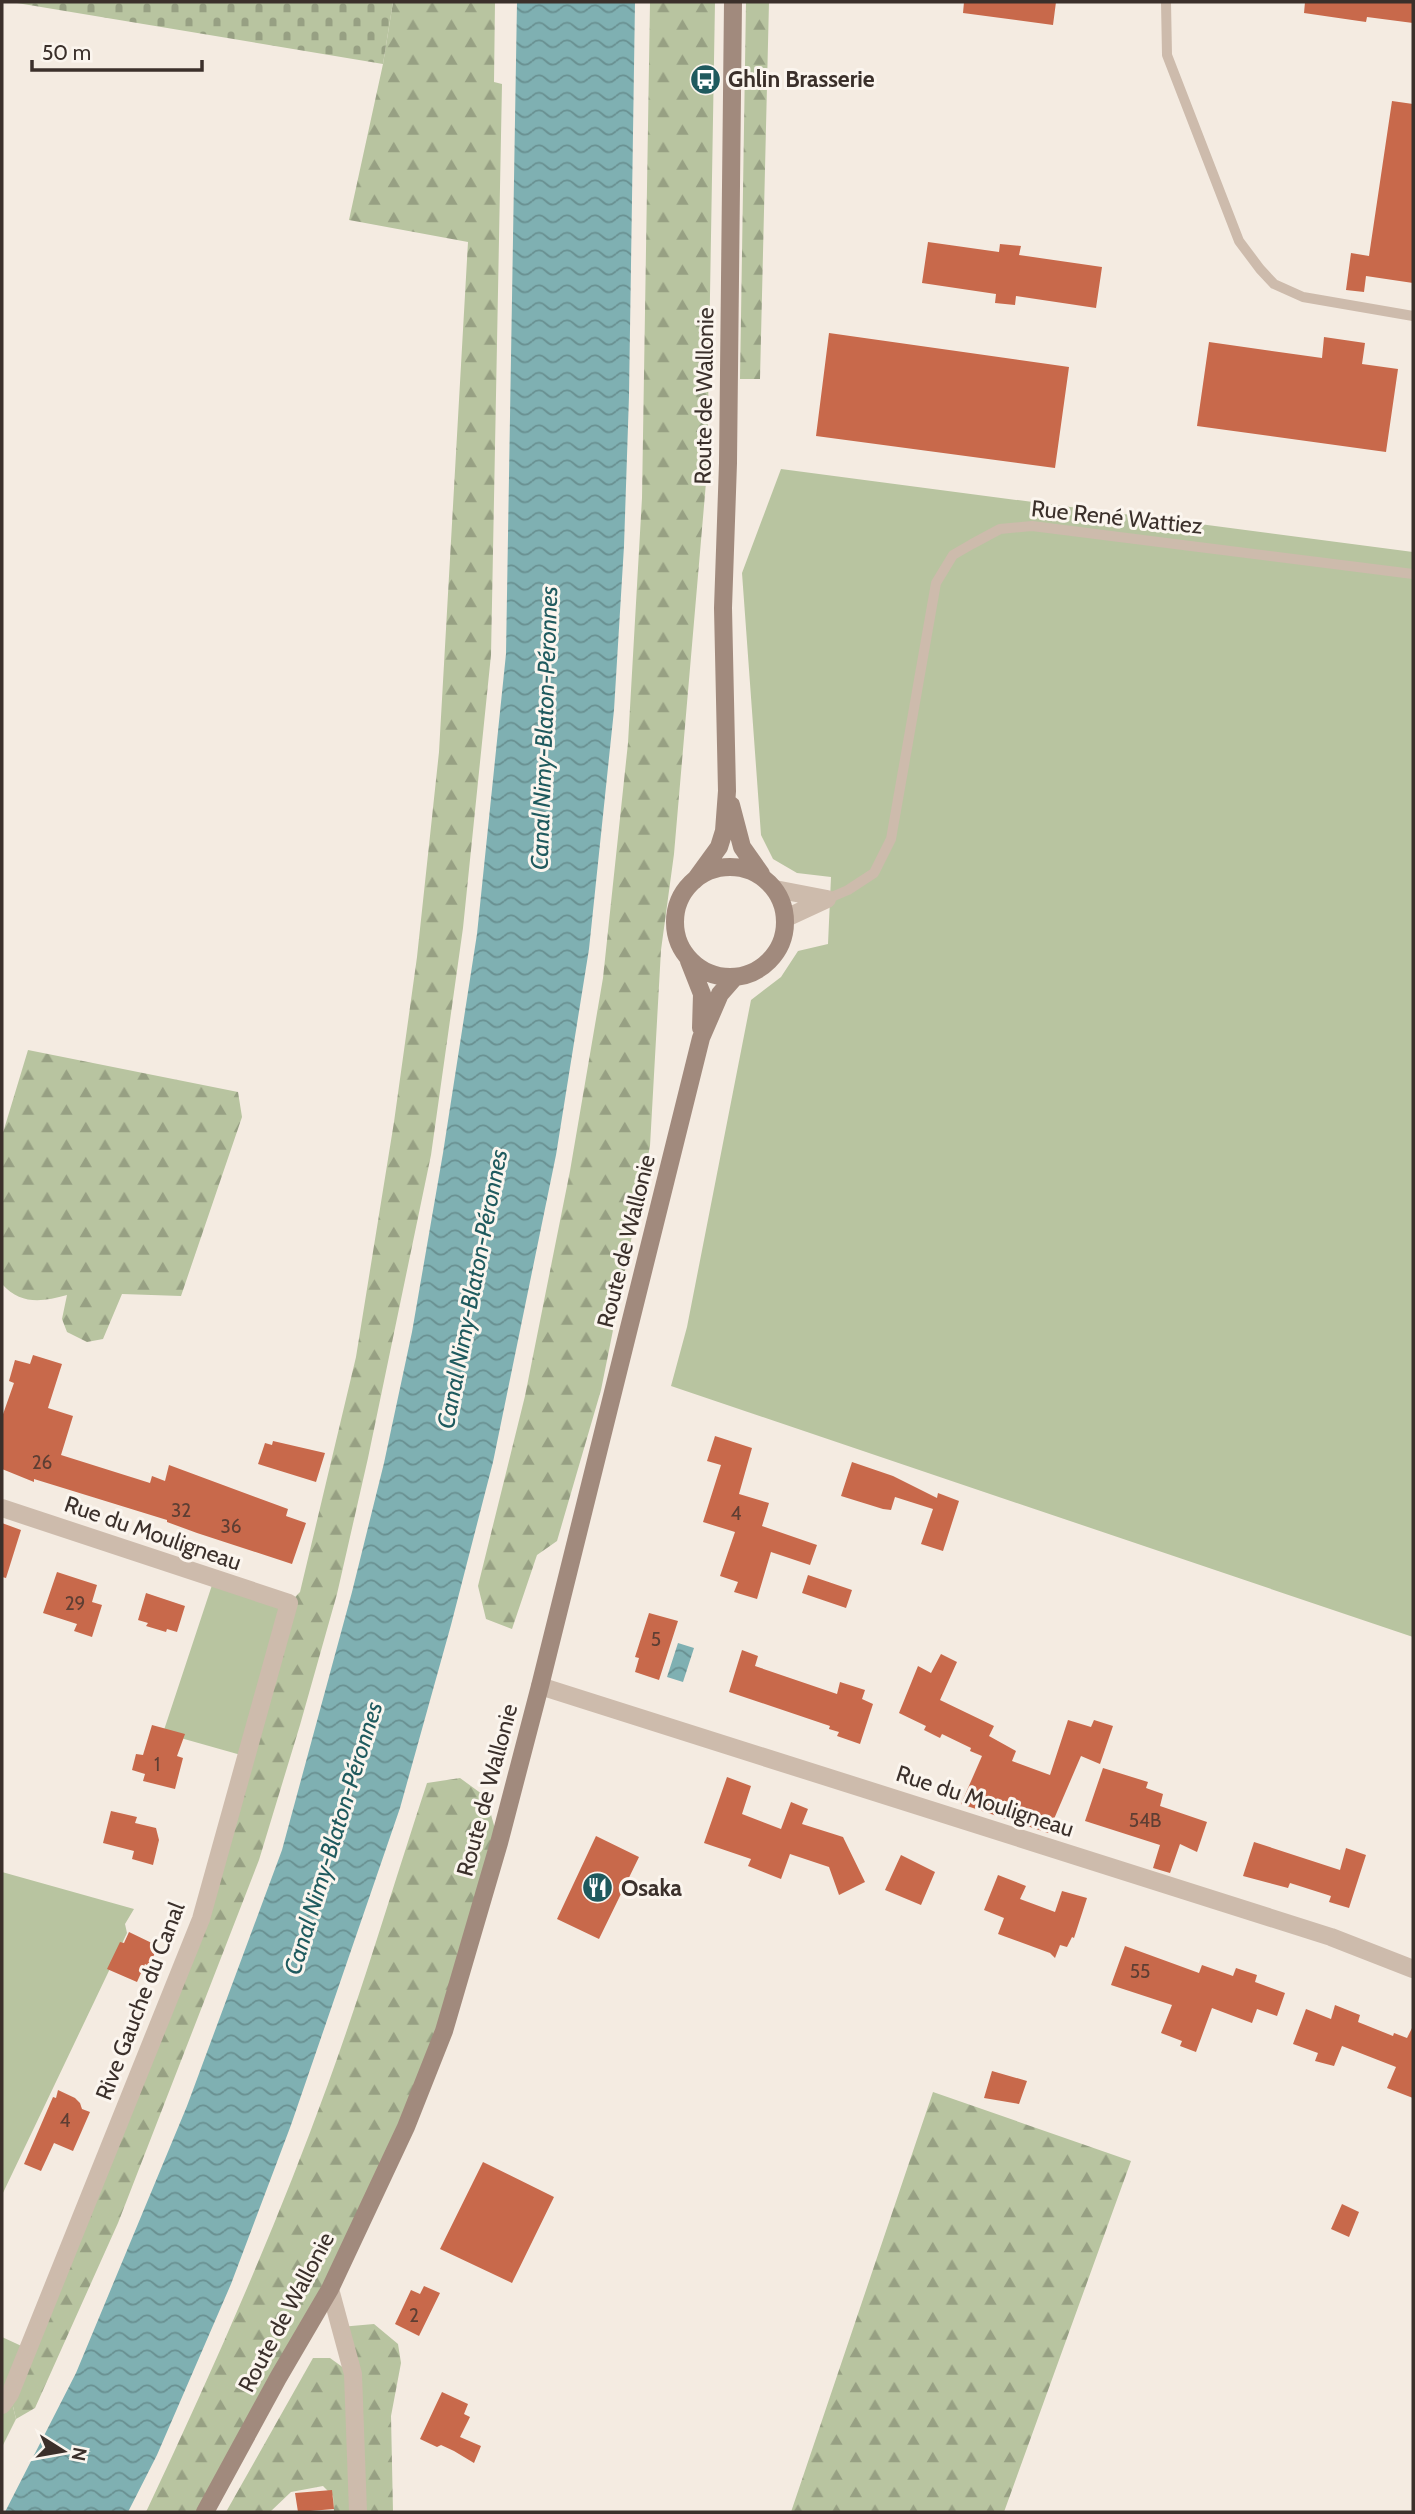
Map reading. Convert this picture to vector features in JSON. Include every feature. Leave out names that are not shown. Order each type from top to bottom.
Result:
[{"type":"main road","name":"Route de Wallonie","points":[[727,792],[723,608],[728,463],[733,2]]},
{"type":"main road","points":[[701,1038],[702,994],[696,975],[678,941],[675,924],[677,906],[684,891],[719,847],[724,831],[727,792]]},
{"type":"main road","points":[[687,957],[700,969],[716,976],[734,978],[751,975],[766,965],[778,952],[785,935],[783,903],[742,847],[727,792]]},
{"type":"main road","points":[[695,880],[722,867],[737,867],[751,871],[770,884]]},
{"type":"main road","points":[[701,1038],[720,995],[734,978]]},
{"type":"main road","name":"Route de Wallonie","points":[[205,2512],[330,2289],[406,2127],[444,2031],[499,1843],[540,1686],[701,1038]]},
{"type":"street","points":[[770,884],[827,899]]},
{"type":"street","points":[[786,918],[827,899]]},
{"type":"street","name":"Rue du Mouligneau","points":[[2,1508],[289,1603]]},
{"type":"street","name":"Rive Gauche du Canal","points":[[2,2405],[10,2394],[201,1919],[289,1603]]},
{"type":"street","name":"Rue du Mouligneau","points":[[540,1686],[1331,1937],[1413,1969]]},
{"type":"street","points":[[330,2289],[353,2375],[358,2512]]},
{"type":"lane","points":[[1166,2],[1167,55],[1239,241],[1253,260],[1274,284],[1303,298],[1413,316]]},
{"type":"lane","name":"Rue René Wattiez","points":[[827,899],[848,890],[874,873],[891,839],[936,583],[953,555],[972,544],[1000,529],[1032,526],[1413,574]]},
{"type":"green space","points":[[11,2],[393,2],[383,64]]},
{"type":"green space","points":[[393,2],[495,2],[494,82],[502,84],[491,655],[463,928],[431,1155],[337,1594],[259,1860],[118,2223],[35,2408],[16,2419],[10,2394],[201,1919],[289,1603],[300,1592],[356,1357],[394,1122],[417,957],[439,752],[468,242],[349,220],[383,64]]},
{"type":"green space","points":[[650,2],[715,2],[707,471],[674,854],[661,950],[650,1146],[601,1390],[557,1541],[537,1555],[512,1629],[486,1619],[478,1586],[525,1396],[570,1171],[603,978],[628,743],[642,498]]},
{"type":"green space","points":[[746,2],[769,2],[760,379],[740,379]]},
{"type":"green space","points":[[781,469],[1413,552],[1413,1637],[671,1386],[687,1327],[751,1000],[781,977],[798,951],[828,944],[831,877],[797,873],[773,859],[761,835],[742,573]]},
{"type":"green space","points":[[28,1050],[238,1092],[242,1117],[181,1296],[122,1294],[103,1339],[87,1342],[67,1332],[62,1319],[67,1295],[40,1300],[24,1299],[2,1284],[2,1136]]},
{"type":"green space","points":[[214,1579],[289,1603],[248,1757],[163,1733]]},
{"type":"green space","points":[[460,1778],[486,1797],[499,1843],[406,2127],[205,2512],[146,2512],[242,2300],[308,2139],[354,2009],[427,1783]]},
{"type":"green space","points":[[2,1872],[134,1909],[125,1924],[127,1933],[2,2195]]},
{"type":"green space","points":[[933,2092],[1131,2161],[1004,2512],[791,2512]]},
{"type":"green space","points":[[374,2324],[398,2344],[401,2363],[391,2416],[393,2512],[334,2512],[333,2496],[323,2486],[291,2492],[270,2512],[226,2512],[313,2358],[330,2358],[352,2374],[340,2327]]},
{"type":"green space","points":[[2,2337],[28,2349],[10,2394],[16,2419],[2,2447]]},
{"type":"water","name":"Canal Nimy-Blaton-Péronnes","points":[[517,2],[635,2],[629,396],[624,546],[614,710],[589,949],[556,1155],[493,1462],[400,1808],[291,2125],[231,2284],[157,2455],[128,2512],[5,2512],[76,2373],[187,2106],[282,1850],[352,1592],[384,1463],[412,1332],[477,934],[506,654]]},
{"type":"water","points":[[678,1643],[694,1648],[683,1682],[667,1677]]},
{"type":"building","points":[[964,2],[1056,2],[1053,25],[963,13]]},
{"type":"building","points":[[1305,2],[1413,2],[1413,23],[1367,17],[1366,22],[1304,13]]},
{"type":"building","points":[[1392,101],[1413,104],[1413,283],[1366,276],[1364,292],[1346,290],[1351,253],[1369,256]]},
{"type":"building","points":[[928,242],[999,252],[1000,244],[1021,246],[1019,255],[1102,267],[1096,308],[1016,296],[1015,305],[995,303],[996,294],[922,283]]},
{"type":"building","points":[[829,333],[1069,367],[1055,468],[816,436]]},
{"type":"building","points":[[1324,337],[1365,343],[1362,364],[1398,369],[1386,452],[1197,426],[1209,342],[1322,358]]},
{"type":"building","points":[[33,1355],[62,1364],[48,1408],[73,1416],[61,1455],[150,1483],[152,1476],[165,1481],[169,1465],[288,1509],[286,1516],[306,1523],[292,1564],[197,1533],[167,1520],[34,1479],[34,1482],[2,1469],[2,1417],[14,1383],[9,1381],[15,1360],[30,1364]]},
{"type":"building","points":[[715,1436],[752,1448],[739,1494],[769,1503],[762,1526],[817,1545],[810,1565],[771,1552],[757,1599],[734,1592],[738,1582],[720,1576],[735,1532],[703,1522],[721,1465],[707,1461]]},
{"type":"building","points":[[273,1441],[325,1453],[316,1482],[258,1464],[265,1443],[272,1445]]},
{"type":"building","points":[[852,1462],[893,1476],[937,1498],[938,1493],[959,1501],[943,1551],[921,1544],[933,1509],[895,1497],[891,1510],[883,1509],[841,1496]]},
{"type":"building","points":[[2,1523],[21,1530],[6,1578],[2,1577]]},
{"type":"building","points":[[57,1572],[97,1585],[92,1602],[102,1605],[92,1637],[74,1631],[77,1624],[43,1613]]},
{"type":"building","points":[[808,1575],[852,1590],[846,1608],[802,1593]]},
{"type":"building","points":[[146,1593],[185,1606],[177,1632],[146,1626],[148,1623],[138,1620]]},
{"type":"building","points":[[649,1613],[678,1621],[659,1680],[635,1672],[639,1658],[635,1657]]},
{"type":"building","points":[[742,1650],[758,1656],[755,1666],[837,1694],[840,1682],[865,1690],[862,1699],[873,1704],[860,1744],[837,1736],[839,1732],[829,1729],[830,1726],[729,1692]]},
{"type":"building","points":[[941,1654],[957,1662],[940,1700],[994,1726],[989,1736],[1016,1751],[1012,1761],[1050,1775],[1068,1720],[1091,1727],[1094,1720],[1113,1726],[1100,1764],[1081,1756],[1048,1833],[961,1804],[982,1756],[942,1734],[940,1738],[924,1730],[926,1726],[899,1713],[918,1666],[931,1673]]},
{"type":"building","points":[[152,1725],[185,1734],[177,1756],[183,1758],[175,1789],[143,1781],[145,1774],[132,1770],[136,1754],[143,1755]]},
{"type":"building","points":[[1103,1768],[1148,1782],[1146,1788],[1163,1794],[1160,1806],[1207,1822],[1197,1852],[1180,1844],[1170,1873],[1153,1868],[1160,1845],[1085,1821]]},
{"type":"building","points":[[727,1777],[751,1786],[742,1814],[781,1829],[791,1802],[808,1809],[802,1824],[843,1837],[865,1882],[839,1895],[829,1867],[790,1854],[781,1879],[748,1866],[751,1859],[704,1843]]},
{"type":"building","points":[[111,1811],[137,1817],[135,1823],[156,1828],[159,1840],[153,1865],[132,1859],[134,1851],[103,1843]]},
{"type":"building","name":"Osaka","points":[[596,1836],[639,1857],[599,1939],[557,1919]]},
{"type":"building","points":[[1254,1842],[1340,1870],[1346,1848],[1366,1855],[1349,1908],[1329,1902],[1331,1896],[1290,1883],[1288,1888],[1243,1876]]},
{"type":"building","points":[[901,1855],[935,1872],[921,1905],[885,1890]]},
{"type":"building","points":[[998,1875],[1026,1886],[1020,1899],[1055,1912],[1062,1891],[1087,1898],[1074,1938],[1072,1937],[1067,1947],[1060,1945],[1055,1958],[1050,1953],[998,1934],[1004,1918],[984,1910]]},
{"type":"building","points":[[129,1932],[158,1946],[149,1966],[145,1964],[137,1982],[107,1969],[120,1942],[124,1943]]},
{"type":"building","points":[[1125,1946],[1199,1973],[1202,1965],[1233,1976],[1236,1968],[1257,1975],[1255,1982],[1285,1993],[1277,2016],[1257,2009],[1252,2023],[1212,2008],[1196,2052],[1180,2046],[1182,2041],[1161,2033],[1172,2005],[1111,1985]]},
{"type":"building","points":[[1335,2005],[1360,2015],[1358,2022],[1393,2036],[1394,2033],[1407,2038],[1413,2026],[1413,2098],[1387,2088],[1396,2067],[1342,2046],[1334,2066],[1315,2061],[1318,2053],[1293,2044],[1306,2009],[1331,2019]]},
{"type":"building","points":[[992,2071],[1027,2081],[1019,2104],[984,2098]]},
{"type":"building","points":[[58,2090],[75,2098],[82,2109],[90,2112],[73,2151],[54,2143],[41,2171],[24,2164]]},
{"type":"building","points":[[483,2162],[554,2197],[512,2283],[440,2249]]},
{"type":"building","points":[[1342,2204],[1359,2212],[1349,2237],[1331,2229]]},
{"type":"building","points":[[424,2286],[440,2293],[419,2336],[395,2324],[411,2290],[420,2294]]},
{"type":"building","points":[[442,2392],[468,2404],[464,2414],[470,2417],[460,2437],[481,2446],[474,2463],[441,2445],[437,2447],[420,2439]]},
{"type":"building","points":[[332,2490],[334,2509],[298,2512],[295,2493]]},
{"type":"place","name":"Ghlin Brasserie","points":[[705,79]]},
{"type":"place","name":"Osaka","points":[[598,1888]]}]
